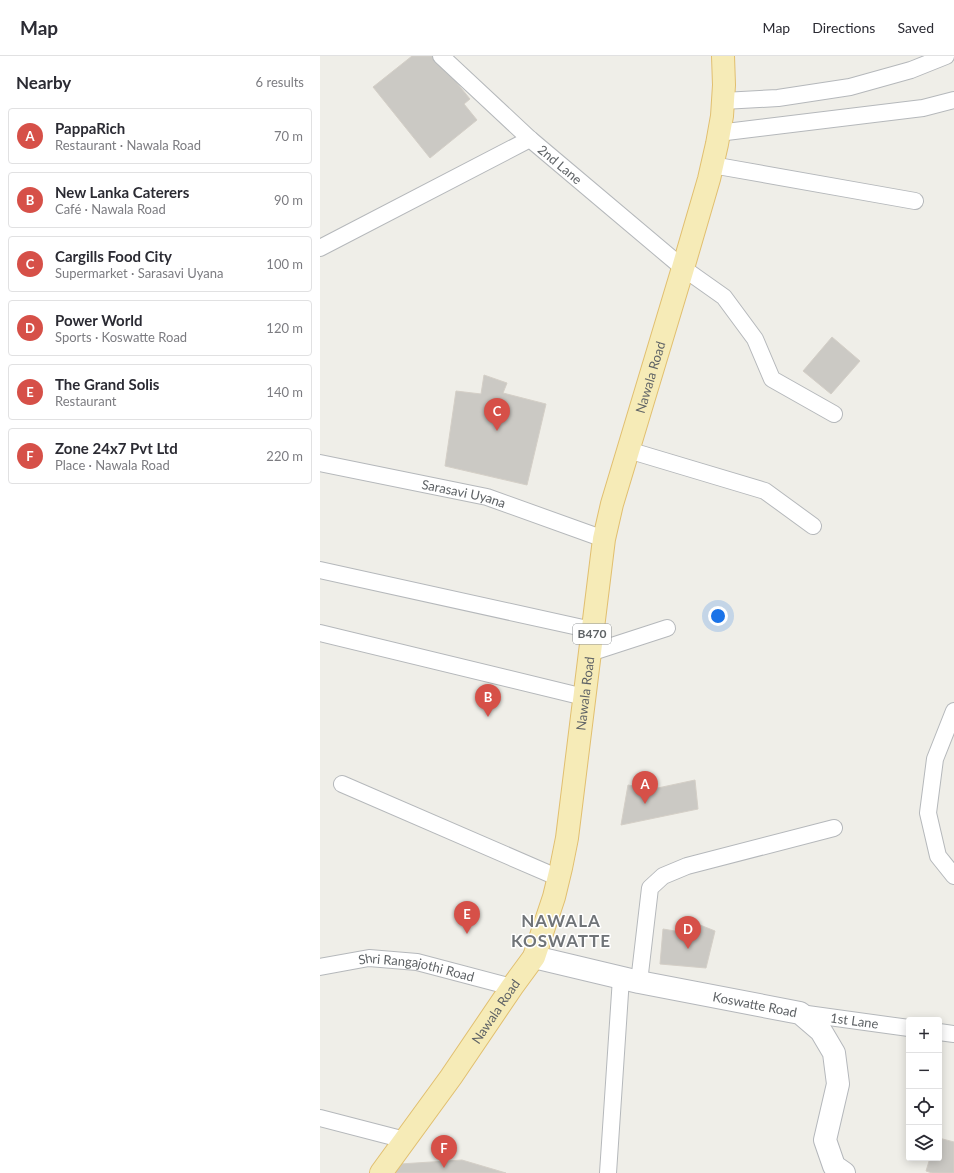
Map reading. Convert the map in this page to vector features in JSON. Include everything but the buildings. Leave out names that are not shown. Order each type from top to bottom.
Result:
[{"type":"main road","name":"Nawala Road","points":[[380,1173],[451,1077],[534,956],[554,897],[566,838],[604,540],[612,504],[683,268],[712,165],[723,101],[723,56]]},
{"type":"street","name":"2nd Lane","points":[[441,56],[530,139],[683,268],[724,297],[755,339],[772,379],[834,414]]},
{"type":"street","points":[[723,101],[778,98],[850,87],[911,70],[946,56]]},
{"type":"street","points":[[718,133],[923,108],[954,100]]},
{"type":"street","points":[[320,248],[530,139]]},
{"type":"street","points":[[712,165],[914,201]]},
{"type":"street","points":[[628,450],[765,491],[813,526]]},
{"type":"street","name":"Sarasavi Uyana","points":[[320,463],[487,497],[604,540]]},
{"type":"street","points":[[320,570],[592,630]]},
{"type":"street","points":[[590,653],[667,628]]},
{"type":"street","points":[[320,633],[584,697]]},
{"type":"street","points":[[954,711],[935,760],[928,813],[938,856],[954,876]]},
{"type":"street","points":[[342,784],[559,878]]},
{"type":"street","points":[[608,1173],[630,980],[650,888],[663,876],[688,866],[834,828]]},
{"type":"street","name":"Koswatte Road","points":[[534,956],[630,980],[800,1013],[821,1031],[834,1053],[838,1084],[825,1140],[834,1166],[844,1173]]},
{"type":"street","name":"Shri Rangajothi Road","points":[[320,967],[369,958],[417,962],[512,987]]},
{"type":"street","name":"1st Lane","points":[[800,1013],[906,1028]]},
{"type":"street","points":[[942,1032],[954,1034]]},
{"type":"street","points":[[320,1118],[404,1140]]},
{"type":"place","name":"Cargills Food City","points":[[497,431]]},
{"type":"place","name":"New Lanka Caterers","points":[[488,717]]},
{"type":"place","name":"PappaRich","points":[[645,804]]},
{"type":"place","name":"The Grand Solis","points":[[467,934]]},
{"type":"place","name":"Power World","points":[[688,949]]},
{"type":"place","name":"Zone 24x7 Pvt Ltd","points":[[444,1168]]},
{"type":"district","name":"NAWALA KOSWATTE","points":[[561,931]]}]
